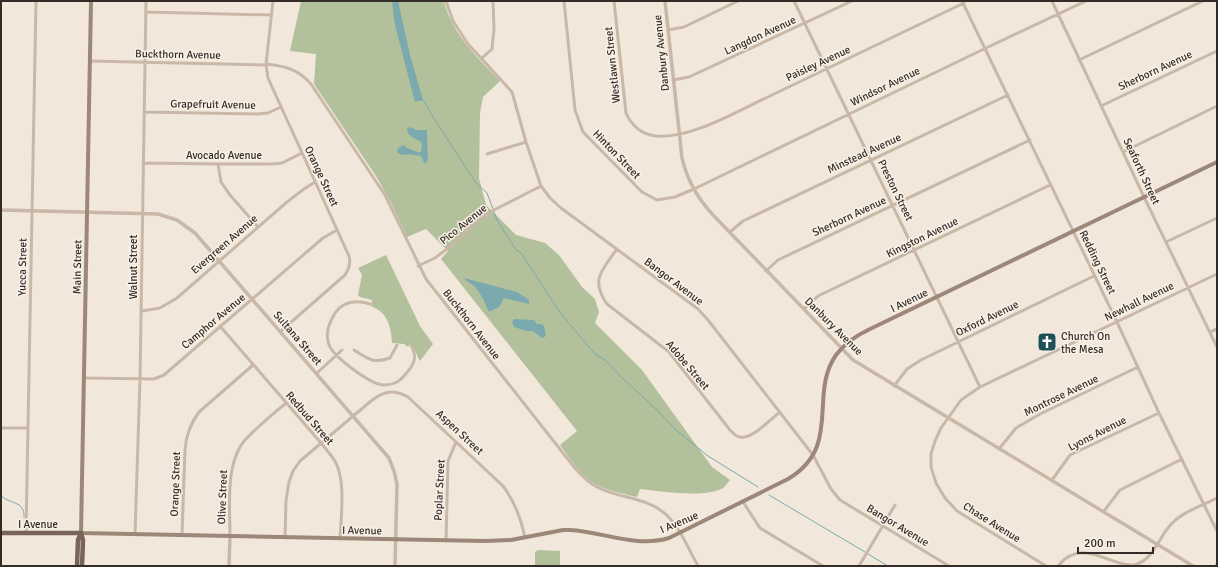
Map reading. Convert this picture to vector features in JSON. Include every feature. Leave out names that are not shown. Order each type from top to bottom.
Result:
[{"type":"main road","name":"Main Street","points":[[82,566],[83,540],[81,533],[91,1]]},
{"type":"main road","name":"I Avenue","points":[[1,533],[81,533],[497,541],[525,538],[563,530],[570,530],[634,541],[648,542],[664,539],[680,533],[794,476],[805,466],[813,456],[819,441],[822,429],[824,390],[827,374],[832,361],[841,349],[857,336],[1217,162]]},
{"type":"main road","name":"Main Street","points":[[77,566],[78,540],[81,533]]},
{"type":"street","name":"Yucca Street","points":[[26,533],[36,1]]},
{"type":"street","name":"Walnut Street","points":[[135,534],[142,311],[142,213],[146,1]]},
{"type":"street","name":"Orange Street","points":[[273,1],[266,64],[268,78],[349,256],[350,264],[345,275],[335,285],[281,331]]},
{"type":"street","name":"Bangor Avenue","points":[[446,1],[453,21],[468,44],[512,92],[526,142],[541,186],[550,198],[561,208],[698,309],[813,456],[840,500],[949,566]]},
{"type":"street","points":[[481,59],[492,49],[493,1]]},
{"type":"street","name":"Hinton Street","points":[[564,1],[575,110],[583,132],[642,192],[657,200],[675,197],[694,189]]},
{"type":"street","name":"Westlawn Street","points":[[614,1],[624,104],[628,118],[640,130],[654,136],[679,134]]},
{"type":"street","name":"Danbury Avenue","points":[[665,1],[679,134],[684,165],[694,189],[709,211],[853,360],[1104,511],[1156,545],[1193,566]]},
{"type":"street","points":[[668,30],[684,27],[738,1]]},
{"type":"street","name":"Preston Street","points":[[794,1],[980,388]]},
{"type":"street","name":"Langdon Avenue","points":[[673,80],[689,78],[852,1]]},
{"type":"street","name":"Seaforth Street","points":[[1052,1],[1144,197],[1217,347]]},
{"type":"street","name":"Windsor Avenue","points":[[694,189],[1086,1]]},
{"type":"street","points":[[1079,60],[1203,1]]},
{"type":"street","name":"Paisley Avenue","points":[[679,134],[694,131],[827,70],[963,2]]},
{"type":"street","name":"Redding Street","points":[[963,2],[1117,322],[1159,413],[1217,531]]},
{"type":"street","points":[[146,12],[271,15]]},
{"type":"street","name":"Sherborn Avenue","points":[[1101,106],[1217,51]]},
{"type":"street","name":"Buckthorn Avenue","points":[[90,61],[266,64],[290,68],[300,73],[311,84],[385,195],[418,266],[429,284],[574,467],[584,478],[601,489],[644,502],[657,508],[668,517],[680,533],[698,566]]},
{"type":"street","name":"Minstead Avenue","points":[[730,232],[743,221],[1008,95]]},
{"type":"street","points":[[1123,152],[1217,106]]},
{"type":"street","name":"Grapefruit Avenue","points":[[144,112],[256,114],[268,113],[281,107]]},
{"type":"street","name":"Sherborn Avenue","points":[[766,270],[778,260],[1030,140]]},
{"type":"street","points":[[487,154],[526,142]]},
{"type":"street","name":"Avocado Avenue","points":[[143,163],[282,163],[302,153]]},
{"type":"street","points":[[218,164],[221,182],[230,195],[258,227]]},
{"type":"street","name":"Evergreen Avenue","points":[[142,311],[160,308],[177,298],[287,202],[315,182]]},
{"type":"street","name":"Kingston Avenue","points":[[804,309],[818,296],[1050,185]]},
{"type":"street","name":"Pico Avenue","points":[[418,266],[435,258],[456,242],[475,223],[494,210],[541,186]]},
{"type":"street","name":"Sultana Street","points":[[1,210],[142,213],[164,215],[184,224],[203,241],[385,452],[392,464],[396,478],[395,566]]},
{"type":"street","points":[[1166,242],[1217,218]]},
{"type":"street","name":"Camphor Avenue","points":[[84,378],[154,379],[164,375],[323,238],[337,230]]},
{"type":"street","name":"Adobe Street","points":[[616,249],[602,270],[598,288],[600,294],[607,304],[669,352],[736,436],[742,438],[750,436],[780,412]]},
{"type":"street","name":"Newhall Avenue","points":[[948,418],[961,400],[980,388],[1217,274]]},
{"type":"street","name":"Oxford Avenue","points":[[894,386],[907,369],[921,360],[1094,276]]},
{"type":"street","points":[[370,304],[356,301],[345,304],[337,310],[328,324],[327,337],[330,347],[344,363],[377,384],[384,385],[401,381],[415,360],[415,352],[410,345]]},
{"type":"street","name":"Redbud Street","points":[[220,326],[335,461],[340,475],[342,488],[340,539]]},
{"type":"street","points":[[1210,332],[1217,329]]},
{"type":"street","points":[[354,350],[369,360],[381,361],[390,358],[397,345]]},
{"type":"street","points":[[316,373],[342,350]]},
{"type":"street","name":"Orange Street","points":[[182,535],[186,436],[192,421],[199,412],[253,365]]},
{"type":"street","name":"Montrose Avenue","points":[[999,449],[1016,428],[1040,414],[1138,367]]},
{"type":"street","name":"Aspen Street","points":[[285,538],[286,500],[289,482],[300,461],[353,415],[381,394],[390,392],[400,392],[408,397],[493,475],[510,495],[521,519],[525,538]]},
{"type":"street","name":"Olive Street","points":[[229,566],[231,472],[234,459],[244,441],[286,403]]},
{"type":"street","name":"Lyons Avenue","points":[[1052,480],[1070,455],[1159,413]]},
{"type":"street","name":"Chase Avenue","points":[[948,418],[935,442],[931,454],[931,467],[936,482],[945,498],[957,511],[1046,566]]},
{"type":"street","points":[[1,428],[28,428]]},
{"type":"street","name":"Poplar Street","points":[[446,540],[448,461],[456,442]]},
{"type":"street","points":[[1104,511],[1120,490],[1182,459]]},
{"type":"street","points":[[1058,566],[1065,559],[1072,556],[1085,554],[1096,556],[1121,565],[1134,565],[1145,560],[1152,553],[1169,526],[1183,513],[1217,498]]},
{"type":"street","points":[[743,502],[760,528],[823,566]]},
{"type":"street","points":[[859,566],[895,505]]},
{"type":"green space","points":[[301,1],[444,1],[453,24],[466,44],[500,81],[483,97],[480,113],[479,178],[486,205],[516,235],[545,243],[559,255],[582,287],[595,299],[599,312],[595,323],[642,370],[712,467],[730,480],[724,488],[713,492],[703,493],[640,489],[637,497],[614,492],[601,487],[583,475],[560,445],[577,431],[441,259],[448,251],[426,229],[407,237],[376,176],[314,84],[316,54],[290,51]]},
{"type":"green space","points":[[386,255],[420,326],[433,344],[420,361],[414,348],[410,344],[408,347],[404,344],[392,343],[391,331],[385,316],[371,306],[372,300],[360,297],[358,295],[362,275],[358,268]]},
{"type":"green space","points":[[538,550],[560,551],[560,566],[535,566],[535,552]]},
{"type":"water","points":[[392,1],[398,1],[410,55],[423,100],[415,102],[395,25]]},
{"type":"water","points":[[410,127],[416,130],[427,130],[428,161],[426,163],[424,163],[421,156],[401,155],[397,152],[398,148],[404,145],[407,148],[421,152],[421,142],[410,136],[407,132],[407,129]]},
{"type":"water","points":[[464,278],[517,292],[529,300],[529,304],[504,298],[499,307],[489,312],[479,292]]},
{"type":"water","points":[[514,319],[534,320],[537,324],[544,326],[546,336],[542,338],[533,331],[526,331],[514,327],[512,322]]},
{"type":"waterway","points":[[423,100],[476,183],[487,193],[493,209]]},
{"type":"waterway","points":[[494,212],[497,220],[516,250],[521,253],[561,314],[595,354],[605,360],[677,431],[708,456],[758,487]]},
{"type":"waterway","points":[[1,495],[3,498],[19,505],[24,512],[24,517]]},
{"type":"waterway","points":[[769,495],[865,552]]},
{"type":"waterway","points":[[868,554],[888,566]]},
{"type":"place","name":"Church On the Mesa","points":[[1047,342]]}]
